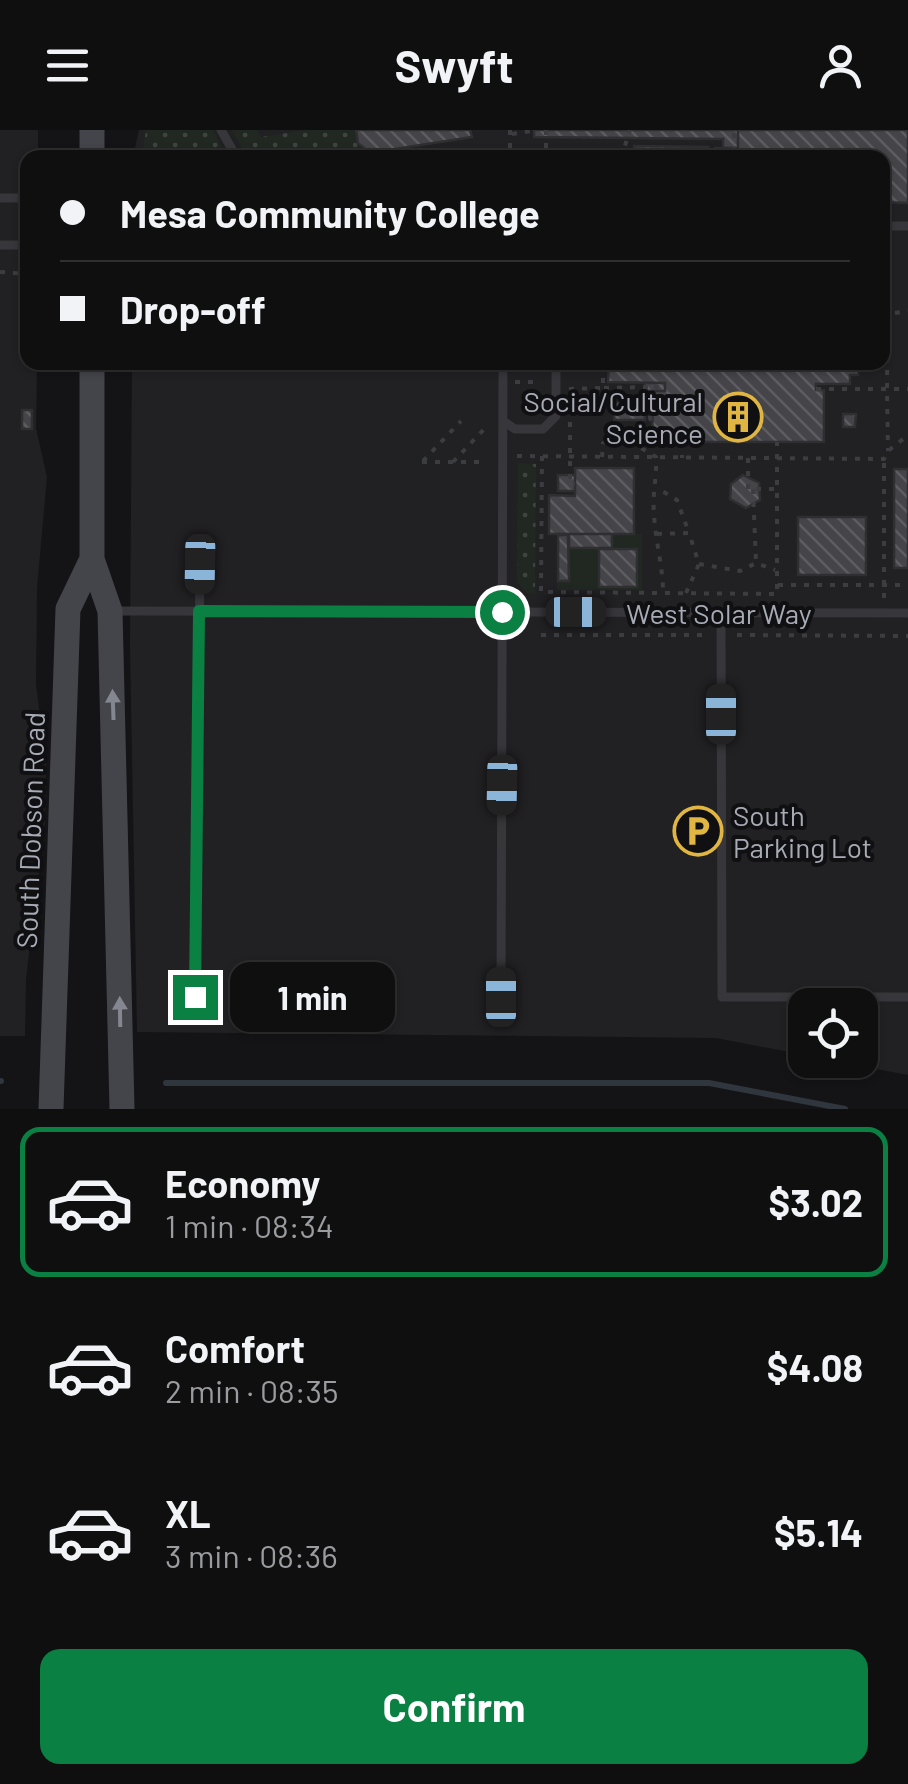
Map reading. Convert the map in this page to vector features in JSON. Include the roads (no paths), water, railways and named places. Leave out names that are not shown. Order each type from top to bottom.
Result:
[{"type":"main road","name":"South Dobson Road","points":[[92,370],[92,559],[110,611],[122,1109]]},
{"type":"main road","name":"South Dobson Road","points":[[50,1109],[68,609],[92,559]]},
{"type":"lane","points":[[501,997],[502,612],[497,421],[503,370]]},
{"type":"lane","points":[[497,421],[516,429],[543,429],[556,416],[556,370]]},
{"type":"lane","points":[[195,997],[200,564]]},
{"type":"lane","name":"West Solar Way","points":[[110,611],[908,614]]},
{"type":"lane","points":[[721,613],[722,997],[908,997]]},
{"type":"waterway","points":[[166,1083],[709,1083],[845,1109]]},
{"type":"place","name":"Social/Cultural Science","points":[[738,417]]},
{"type":"place","name":"South Parking Lot","points":[[698,831]]}]
